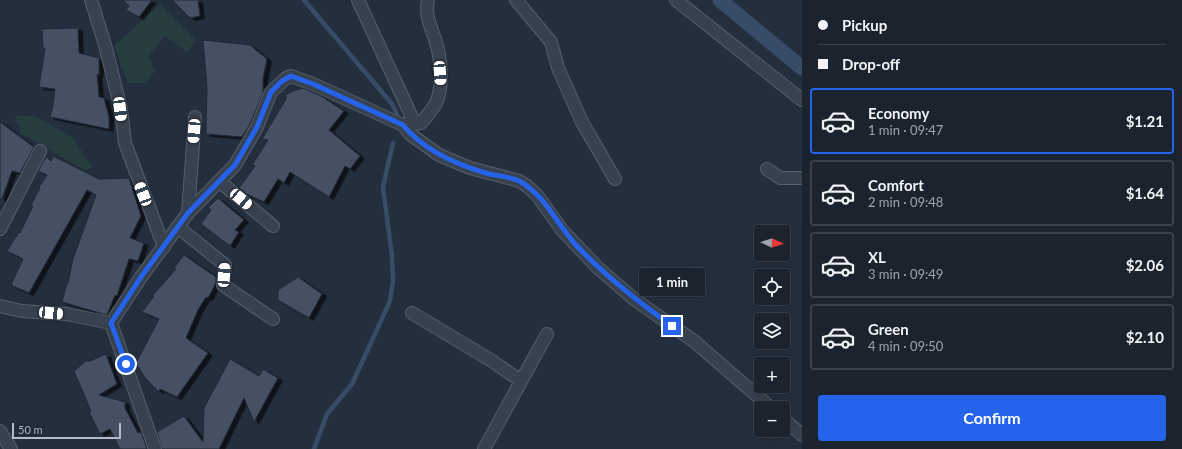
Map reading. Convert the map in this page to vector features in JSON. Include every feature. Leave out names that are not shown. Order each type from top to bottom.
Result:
[{"type":"street","points":[[91,0],[105,45],[120,109],[125,143],[164,247]]},
{"type":"street","points":[[358,0],[396,79],[405,124],[410,134],[439,155],[470,168],[519,181],[527,186],[537,195],[562,230],[598,268],[634,299],[694,342],[763,401]]},
{"type":"street","points":[[111,323],[188,213],[235,165],[257,127],[271,92],[286,78],[291,76],[313,84],[405,124],[421,123],[436,103],[441,82],[435,39],[429,26],[426,10],[428,0]]},
{"type":"street","points":[[516,0],[551,42],[558,68],[582,122],[615,179]]},
{"type":"street","points":[[676,0],[802,100]]},
{"type":"street","points":[[188,213],[195,117]]},
{"type":"street","points":[[0,229],[40,151]]},
{"type":"street","points":[[767,169],[780,178],[802,178]]},
{"type":"street","points":[[219,181],[273,226]]},
{"type":"street","points":[[178,227],[225,265],[223,285],[273,319]]},
{"type":"street","points":[[0,306],[22,310],[66,314],[111,323]]},
{"type":"street","points":[[412,313],[492,361],[521,381]]},
{"type":"street","points":[[111,323],[155,449]]},
{"type":"street","points":[[484,449],[547,334]]},
{"type":"street","points":[[790,424],[802,435]]},
{"type":"street","points":[[0,431],[11,449]]},
{"type":"green space","points":[[160,4],[195,39],[188,52],[164,36],[149,56],[155,71],[146,83],[128,83],[114,46]]},
{"type":"green space","points":[[15,115],[35,116],[73,138],[93,168],[84,170],[21,133]]},
{"type":"building","points":[[123,0],[152,0],[139,17],[126,10],[129,6]]},
{"type":"building","points":[[172,0],[198,0],[200,16],[190,18]]},
{"type":"building","points":[[78,28],[79,53],[99,58],[99,75],[97,74],[99,97],[104,98],[109,117],[109,129],[50,117],[55,89],[39,87],[45,48],[43,48],[42,29]]},
{"type":"building","points":[[203,40],[250,45],[267,59],[263,79],[263,93],[250,124],[242,137],[206,134],[207,87]]},
{"type":"building","points":[[303,88],[321,96],[344,111],[329,130],[360,156],[350,169],[345,166],[329,197],[290,172],[284,183],[278,179],[264,202],[246,194],[239,188],[255,166],[252,165],[268,140],[262,139],[286,99],[286,95]]},
{"type":"building","points":[[0,122],[34,147],[20,173],[12,171],[2,199],[0,199]]},
{"type":"building","points":[[53,156],[99,179],[129,178],[141,216],[130,238],[144,243],[138,261],[129,259],[117,296],[115,295],[107,315],[62,302],[73,259],[96,195],[87,190],[29,293],[11,285],[23,259],[7,251],[19,232],[20,233],[33,206],[31,205],[40,188],[39,187],[47,175],[38,171],[46,157],[51,161]]},
{"type":"building","points":[[218,198],[244,220],[235,230],[239,232],[230,246],[201,224],[211,210],[208,208]]},
{"type":"building","points":[[184,255],[216,277],[216,283],[208,298],[206,297],[198,310],[186,338],[208,353],[177,397],[160,389],[159,392],[145,378],[136,363],[159,319],[142,312],[154,296],[152,296],[176,269],[174,268]]},
{"type":"building","points":[[298,277],[322,294],[309,318],[278,300],[278,290]]},
{"type":"building","points":[[106,354],[117,384],[99,395],[125,402],[125,408],[138,433],[141,432],[147,449],[120,449],[110,429],[100,434],[89,412],[91,411],[74,371],[86,361],[90,361]]},
{"type":"building","points":[[230,359],[259,376],[263,369],[278,378],[254,422],[244,398],[219,449],[162,449],[157,432],[184,416],[203,442],[204,408]]},
{"type":"waterway","points":[[304,0],[392,104],[397,114]]},
{"type":"waterway","points":[[720,0],[802,68]]},
{"type":"waterway","points":[[314,449],[327,414],[352,384],[390,301],[393,281],[392,256],[383,187],[393,143]]},
{"type":"route","points":[[126,364],[111,323],[141,277],[188,213],[235,165],[257,127],[271,92],[282,81],[291,76],[302,79],[403,125],[410,134],[439,155],[488,174],[519,181],[527,186],[537,195],[562,230],[598,268],[634,299],[672,326]]}]
